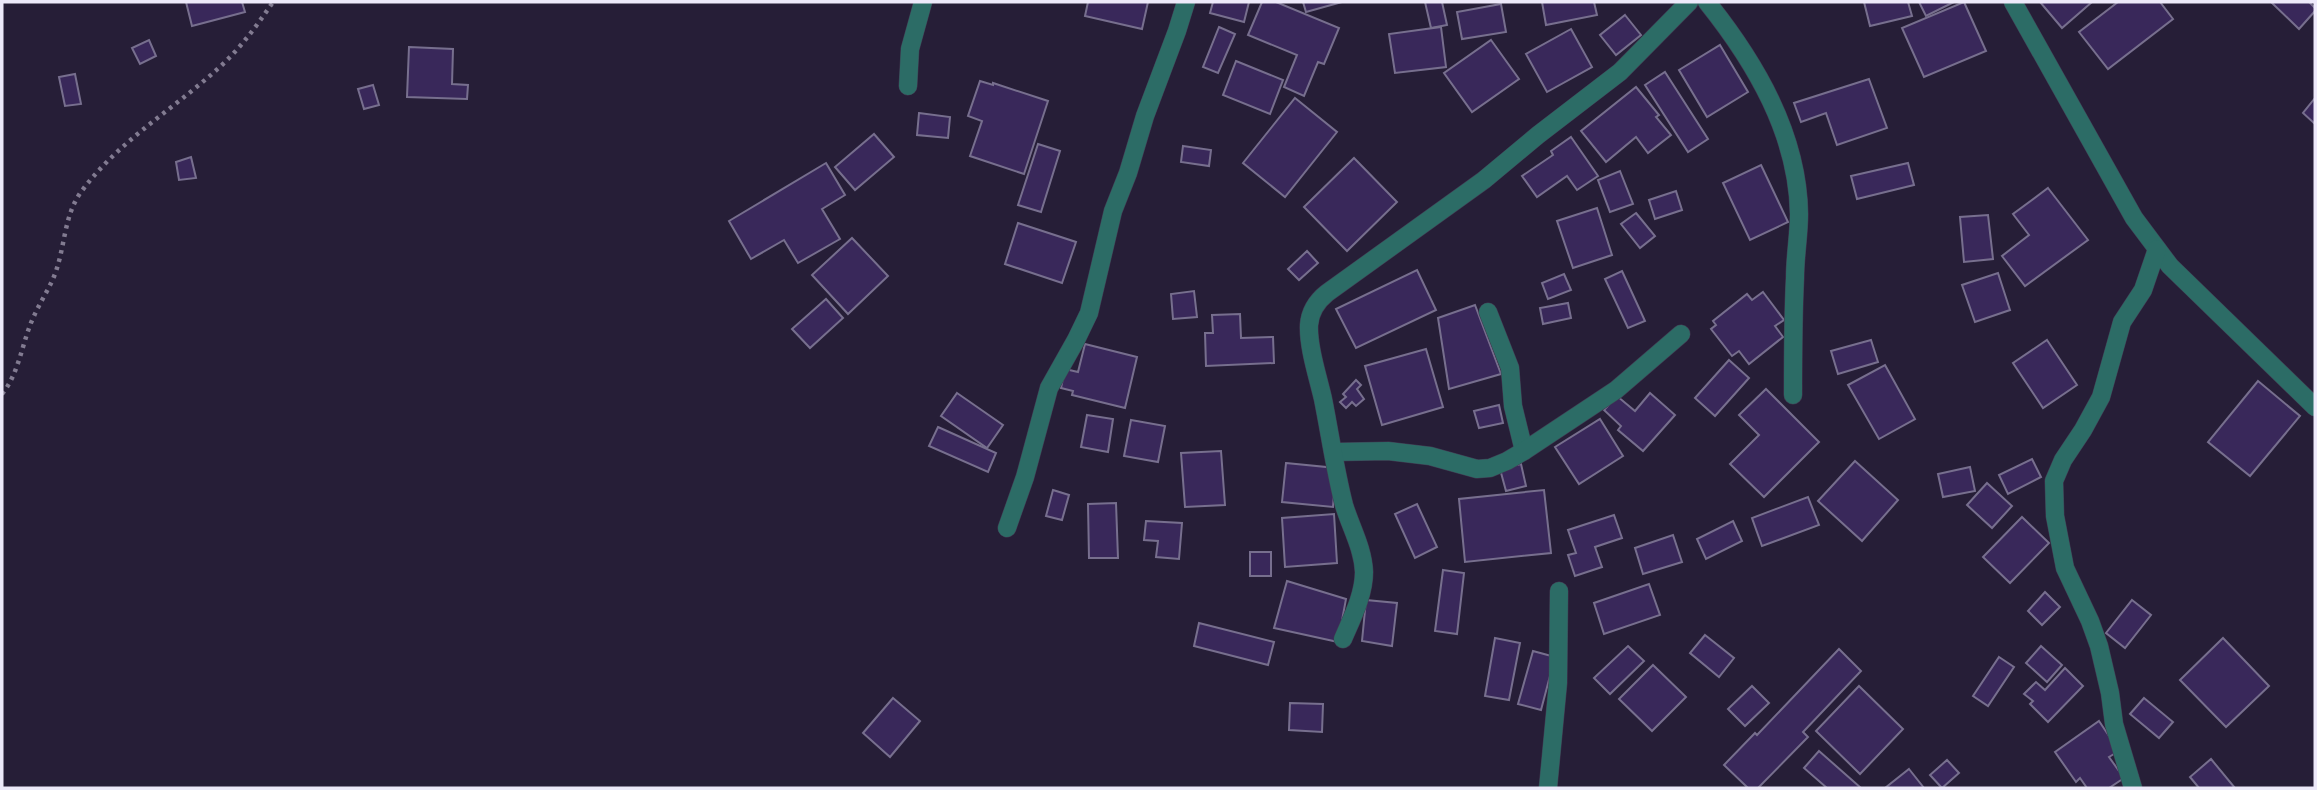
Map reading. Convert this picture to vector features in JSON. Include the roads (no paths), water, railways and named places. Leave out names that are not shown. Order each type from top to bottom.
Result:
[{"type":"street","points":[[908,86],[910,49],[923,2]]},
{"type":"street","points":[[1007,528],[1025,477],[1049,387],[1088,313],[1113,211],[1186,2]]},
{"type":"street","points":[[1343,639],[1358,602],[1364,569],[1345,506],[1310,337],[1312,312],[1318,301],[1484,180],[1620,72],[1689,2]]},
{"type":"street","points":[[1707,2],[1760,78],[1790,151],[1799,214],[1793,395]]},
{"type":"street","points":[[2013,2],[2134,218],[2157,249],[2170,266],[2315,407]]},
{"type":"street","points":[[2133,788],[2114,724],[2099,646],[2065,568],[2055,516],[2054,481],[2063,460],[2101,397],[2122,322],[2143,290],[2157,249]]},
{"type":"street","points":[[1488,312],[1510,368],[1513,406],[1524,451]]},
{"type":"street","points":[[1334,452],[1388,452],[1430,456],[1477,469],[1490,468],[1524,451],[1624,384],[1681,334]]},
{"type":"street","points":[[1548,788],[1558,683],[1559,591]]}]
